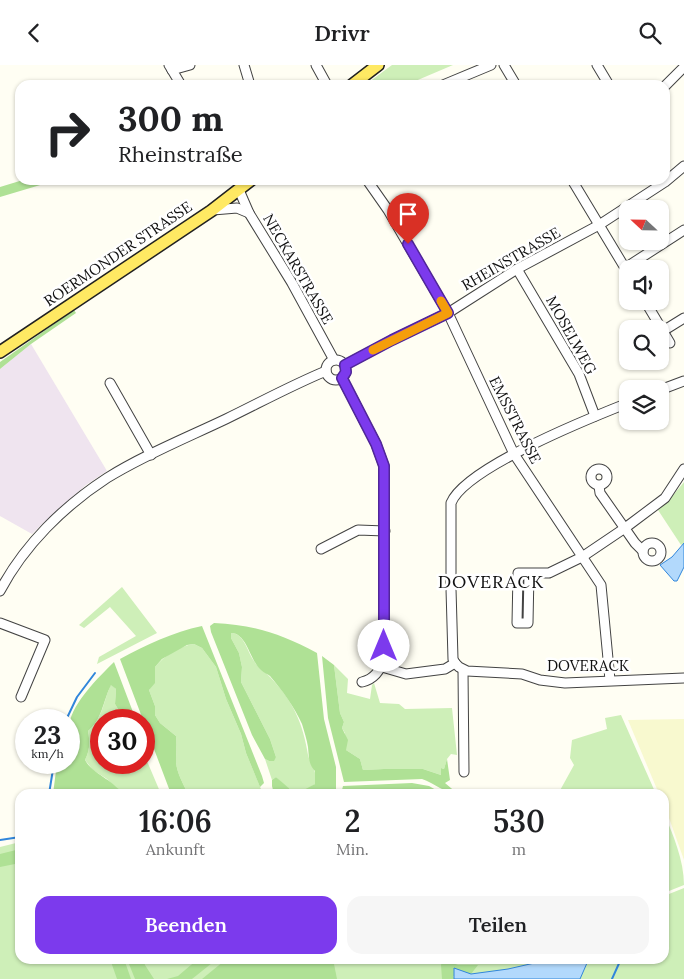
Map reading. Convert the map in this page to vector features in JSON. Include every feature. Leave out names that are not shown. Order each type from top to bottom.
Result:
[{"type":"main road","points":[[358,80],[378,65]]},
{"type":"main road","name":"ROERMONDER STRASSE","points":[[0,352],[211,211],[246,185]]},
{"type":"street","points":[[178,80],[170,67],[190,65]]},
{"type":"street","points":[[244,65],[248,80]]},
{"type":"street","points":[[316,65],[324,80]]},
{"type":"street","points":[[456,80],[491,65]]},
{"type":"street","points":[[504,65],[513,80]]},
{"type":"street","points":[[597,65],[606,80]]},
{"type":"street","points":[[670,81],[684,67]]},
{"type":"street","name":"RHEINSTRASSE","points":[[670,176],[684,166]]},
{"type":"street","name":"EMSSTRASSE","points":[[370,185],[388,210],[448,313],[514,454],[601,585],[610,680]]},
{"type":"street","points":[[575,185],[620,260]]},
{"type":"street","name":"RHEINSTRASSE","points":[[345,365],[448,313],[517,269],[599,225],[658,185]]},
{"type":"street","name":"NECKARSTRASSE","points":[[239,191],[249,213],[287,275],[334,360]]},
{"type":"street","points":[[211,211],[237,208],[249,213]]},
{"type":"street","points":[[642,260],[684,230]]},
{"type":"street","name":"MOSELWEG","points":[[517,269],[579,374],[595,416]]},
{"type":"street","points":[[669,327],[684,318]]},
{"type":"street","points":[[0,591],[38,536],[64,511],[107,479],[151,455],[326,371],[329,363],[334,360],[343,362],[346,372],[339,380],[332,379],[326,371]]},
{"type":"street","points":[[342,378],[376,444],[384,466],[384,657],[382,667],[376,675],[368,681],[362,682]]},
{"type":"street","points":[[669,387],[684,381]]},
{"type":"street","points":[[110,383],[151,455]]},
{"type":"street","points":[[464,772],[463,670],[453,659],[451,503],[461,488],[472,479],[514,454],[619,407]]},
{"type":"street","points":[[529,573],[528,623],[516,623],[518,573],[529,573],[549,573],[582,557],[625,529],[665,498],[684,469]]},
{"type":"street","points":[[599,485],[600,493],[635,543],[643,551]]},
{"type":"street","points":[[321,549],[358,530],[385,531]]},
{"type":"street","points":[[0,623],[45,641],[21,697]]},
{"type":"street","points":[[382,667],[406,674],[445,669],[455,663]]},
{"type":"street","name":"DOVERACK","points":[[463,670],[522,674],[540,680],[565,683],[684,678]]},
{"type":"shaded area","points":[[31,344],[107,471],[86,485],[32,534],[0,516],[0,369]]},
{"type":"green space","points":[[392,65],[453,65],[418,80],[372,80]]},
{"type":"green space","points":[[15,182],[15,185],[40,185],[0,197],[0,187]]},
{"type":"green space","points":[[74,310],[76,313],[31,344],[0,369],[0,362]]},
{"type":"green space","points":[[684,482],[684,543],[681,545],[658,510]]},
{"type":"green space","points":[[122,587],[157,633],[97,664],[99,657],[136,636],[110,607],[84,628],[79,625]]},
{"type":"green space","points":[[214,623],[255,628],[279,636],[317,653],[324,719],[336,767],[336,789],[306,789],[315,784],[315,771],[310,763],[308,744],[302,724],[292,705],[279,687],[270,676],[257,666],[245,642],[236,634],[231,633],[231,638],[239,653],[242,667],[241,682],[270,739],[276,757],[274,761],[265,759],[252,735],[210,626]]},
{"type":"green space","points":[[202,626],[262,776],[264,783],[260,787],[226,699],[216,667],[202,648],[194,644],[187,645],[162,659],[155,667],[155,683],[149,690],[155,709],[139,709],[120,659],[160,639]]},
{"type":"green space","points":[[231,633],[242,639],[256,663],[278,686],[296,713],[308,757],[315,773],[315,784],[309,788],[290,789],[276,777],[272,780],[265,759],[269,761],[276,757],[270,739],[241,682],[242,667],[239,653],[231,638]]},
{"type":"green space","points":[[194,644],[202,648],[216,667],[226,699],[261,789],[186,789],[176,764],[176,736],[160,723],[155,715],[155,706],[149,690],[155,679],[155,667],[167,655],[177,649]]},
{"type":"green space","points":[[322,656],[334,665],[340,713],[344,722],[342,728],[348,740],[346,750],[360,759],[363,770],[423,769],[441,775],[441,768],[444,769],[447,759],[450,780],[445,783],[452,789],[443,789],[422,779],[344,782],[328,718]]},
{"type":"green space","points":[[114,662],[132,709],[118,709],[115,704],[116,689],[111,685],[102,709],[90,709],[89,746],[85,760],[90,767],[90,774],[98,774],[119,789],[54,789],[56,774],[80,774],[80,709],[75,709],[87,690]]},
{"type":"green space","points":[[334,665],[348,679],[347,693],[370,699],[374,683],[380,703],[399,704],[405,709],[452,708],[457,755],[451,754],[447,759],[444,769],[441,768],[441,775],[423,769],[363,770],[360,759],[346,750],[345,733],[342,728],[344,722],[340,713]]},
{"type":"green space","points":[[111,684],[116,689],[115,704],[118,709],[102,709]]},
{"type":"green space","points":[[155,715],[160,723],[176,736],[177,769],[186,789],[169,789],[155,752]]},
{"type":"green space","points":[[621,715],[654,789],[561,789],[574,765],[570,758],[572,740],[607,729],[605,718]]},
{"type":"green space","points":[[684,719],[684,860],[669,818],[669,789],[657,789],[628,720]]},
{"type":"green space","points":[[90,729],[90,766],[85,760],[89,746],[88,731]]},
{"type":"green space","points":[[99,774],[152,774],[159,789],[117,789]]},
{"type":"green space","points":[[276,777],[290,789],[273,789],[272,780]]},
{"type":"green space","points":[[412,783],[429,786],[434,789],[342,789],[343,786]]},
{"type":"green space","points":[[669,826],[680,857],[684,885],[669,891]]},
{"type":"green space","points":[[15,843],[15,964],[669,964],[669,894],[684,888],[684,979],[0,979],[0,847]]},
{"type":"green space","points":[[15,850],[15,864],[0,867],[0,854]]},
{"type":"green space","points":[[112,964],[126,964],[131,979],[117,979]]},
{"type":"green space","points":[[129,964],[145,964],[154,979],[135,979]]},
{"type":"green space","points":[[192,964],[211,964],[192,979],[167,979],[178,976]]},
{"type":"green space","points":[[220,964],[334,964],[337,979],[202,979]]},
{"type":"green space","points":[[441,965],[478,965],[471,974],[453,976],[454,979],[442,979]]},
{"type":"water","points":[[684,543],[684,567],[677,581],[674,581],[660,565],[672,557]]},
{"type":"water","points":[[530,964],[587,964],[580,979],[454,979],[454,968],[471,974]]},
{"type":"waterway","points":[[71,709],[77,697],[95,673]]},
{"type":"waterway","points":[[50,789],[52,774]]},
{"type":"waterway","points":[[0,840],[15,838]]},
{"type":"waterway","points":[[612,979],[619,964]]},
{"type":"slow traffic","points":[[373,350],[448,313],[441,301]]},
{"type":"district","name":"DOVERACK","points":[[491,582]]},
{"type":"route","points":[[384,646],[384,466],[376,444],[342,378],[346,372],[345,365],[448,313],[408,244]]}]
